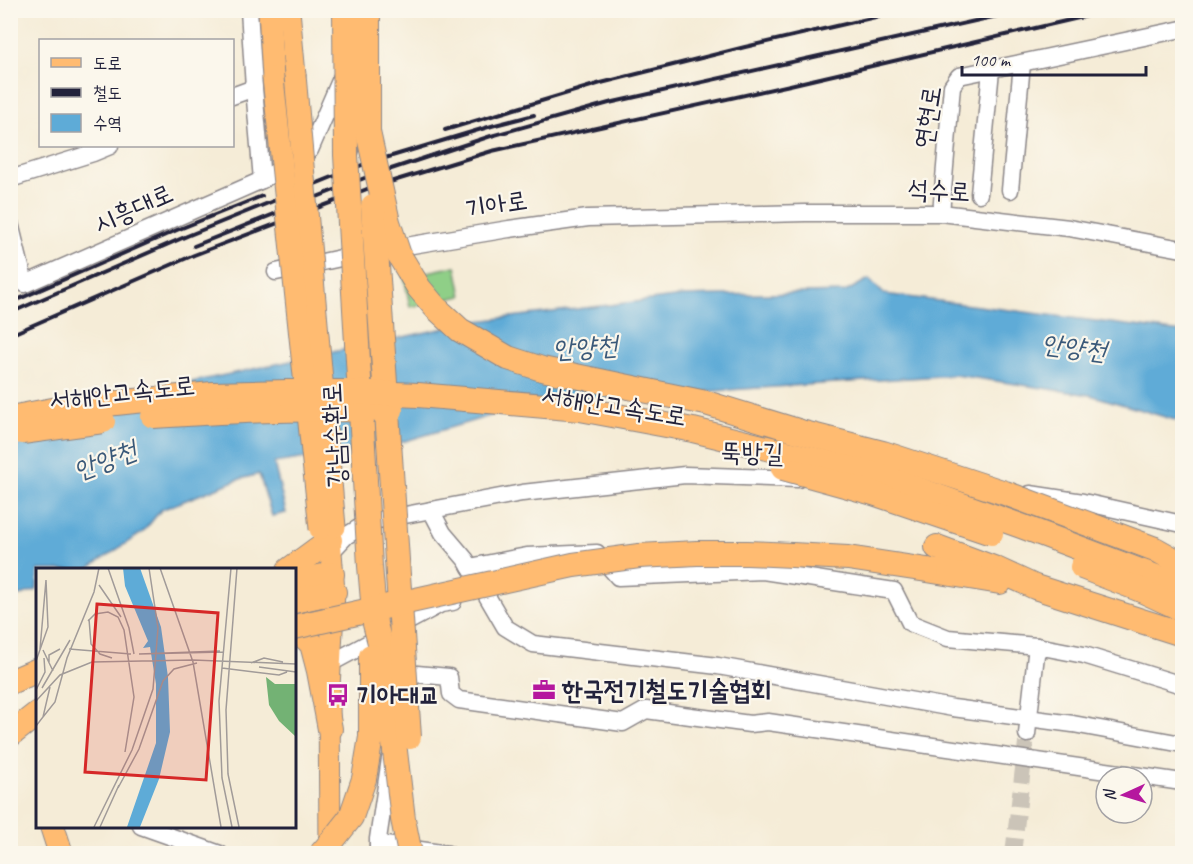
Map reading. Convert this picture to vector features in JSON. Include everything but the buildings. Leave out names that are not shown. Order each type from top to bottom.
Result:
[{"type":"highway","name":"강남순환로","points":[[345,10],[345,155],[375,624],[384,658],[403,819],[410,854]]},
{"type":"highway","points":[[370,10],[369,132],[388,222],[399,255],[419,288],[435,308],[460,330],[508,358],[542,369],[706,403],[801,432],[883,453],[1005,493],[1155,549],[1182,564]]},
{"type":"highway","name":"강남순환로","points":[[369,132],[404,667],[415,791],[425,854]]},
{"type":"highway","name":"서해안고속도로","points":[[10,418],[58,409],[146,400],[213,394],[278,392],[418,395],[580,409],[693,430],[880,476],[1021,526],[1144,582],[1182,609]]},
{"type":"highway","name":"서해안고속도로","points":[[10,434],[137,417],[216,411],[288,409],[414,410],[576,425],[682,444],[793,470],[873,493],[1144,582],[1182,586]]},
{"type":"highway","points":[[937,547],[996,569],[1035,587],[1182,634]]},
{"type":"highway","points":[[293,568],[330,550]]},
{"type":"highway","points":[[296,581],[330,550]]},
{"type":"highway","points":[[296,598],[330,550]]},
{"type":"highway","points":[[296,627],[573,565],[639,556],[698,553],[848,558],[1035,587]]},
{"type":"highway","points":[[321,854],[351,817],[364,779],[371,737],[370,662],[375,624]]},
{"type":"highway","points":[[296,629],[312,644],[330,729]]},
{"type":"highway","points":[[10,682],[36,671]]},
{"type":"highway","points":[[10,735],[36,715]]},
{"type":"highway","points":[[53,828],[61,854]]},
{"type":"main road","points":[[269,10],[273,78],[330,550]]},
{"type":"main road","points":[[289,10],[330,550],[330,854]]},
{"type":"street","points":[[249,10],[262,180]]},
{"type":"street","name":"시흥대로","points":[[14,254],[25,284],[262,180],[310,150],[370,10]]},
{"type":"street","name":"연현로","points":[[941,213],[952,86],[959,76],[1182,29]]},
{"type":"street","points":[[1010,190],[1022,64]]},
{"type":"street","points":[[979,194],[991,70]]},
{"type":"street","points":[[234,95],[254,87]]},
{"type":"street","points":[[10,179],[108,147]]},
{"type":"street","name":"석수로","points":[[690,216],[941,213],[1069,228],[1182,249]]},
{"type":"street","name":"기아로","points":[[276,272],[361,254],[588,218],[690,216]]},
{"type":"street","points":[[11,230],[14,254]]},
{"type":"street","name":"뚝방길","points":[[330,550],[368,522],[522,493],[685,475],[904,483],[993,489],[1083,502],[1182,524]]},
{"type":"street","points":[[431,510],[443,533],[470,567],[505,627],[533,644],[718,666],[953,708],[1028,726],[1182,744]]},
{"type":"street","points":[[470,567],[527,556],[597,553],[618,577],[763,571],[894,591],[910,623],[948,638],[1037,646],[1084,655],[1182,686]]},
{"type":"street","points":[[331,663],[441,604],[474,597],[491,603]]},
{"type":"street","points":[[1028,726],[1037,646]]},
{"type":"street","points":[[448,854],[378,849],[400,694],[407,681],[417,674],[449,677],[451,694],[459,700],[623,723],[646,710],[750,724],[768,722],[1182,782]]},
{"type":"street","points":[[147,828],[220,854]]},
{"type":"green space","points":[[456,266],[462,296],[410,307],[404,277]]},
{"type":"water","name":"안양천","points":[[869,279],[884,294],[1182,332],[1182,422],[1090,395],[955,375],[534,403],[392,445],[274,463],[286,513],[272,516],[259,474],[237,480],[161,510],[143,532],[89,568],[36,568],[36,590],[11,598],[10,449],[131,395],[478,321],[683,296],[845,292]]},
{"type":"tunnel","points":[[1013,854],[1027,734]]},
{"type":"railway","points":[[445,130],[601,83],[906,10]]},
{"type":"railway","points":[[194,246],[367,177],[491,136],[609,103],[1024,10]]},
{"type":"railway","points":[[10,335],[194,255],[367,189],[492,151],[1113,10]]},
{"type":"railway","points":[[10,313],[187,236],[362,165],[534,115]]},
{"type":"railway","points":[[10,303],[177,230],[262,196]]},
{"type":"place","name":"한국전기철도기술협회","points":[[544,690]]},
{"type":"place","name":"기아대교","points":[[338,695]]}]
